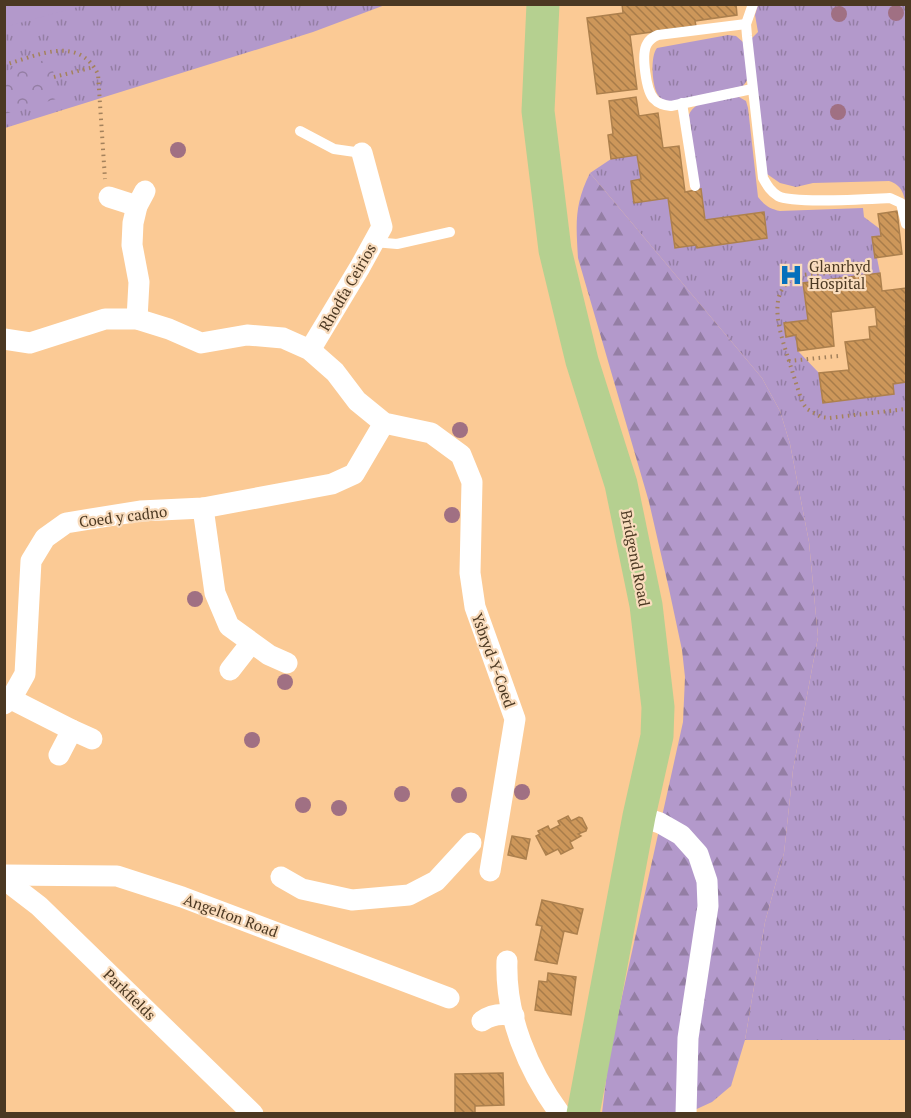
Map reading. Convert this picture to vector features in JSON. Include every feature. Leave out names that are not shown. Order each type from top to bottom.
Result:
[{"type":"main road","name":"Bridgend Road","points":[[543,4],[538,111],[555,250],[582,361],[621,484],[646,605],[658,707],[657,736],[639,816],[582,1113]]},
{"type":"street","name":"Rhodfa Ceirios","points":[[310,350],[382,227],[362,153]]},
{"type":"street","points":[[110,197],[141,199],[133,223],[132,245],[139,282],[137,319]]},
{"type":"street","points":[[4,339],[30,343],[105,319],[137,319],[169,329],[201,343],[247,335],[283,338],[310,350],[335,372],[357,401],[384,423]]},
{"type":"street","name":"Ysbryd-Y-Coed","points":[[384,423],[430,433],[461,455],[472,482],[470,573],[475,607],[515,719],[490,871]]},
{"type":"street","name":"Coed y cadno","points":[[8,701],[26,674],[31,561],[45,537],[66,523],[140,510],[203,508],[332,484],[354,474],[384,423]]},
{"type":"street","points":[[203,508],[215,593],[229,626],[269,655],[287,663]]},
{"type":"street","points":[[230,670],[251,643]]},
{"type":"street","points":[[8,701],[92,739]]},
{"type":"street","points":[[59,756],[72,730]]},
{"type":"street","points":[[639,816],[660,823],[681,835],[698,854],[707,881],[708,906],[688,1038],[686,1113]]},
{"type":"street","points":[[281,877],[302,890],[352,900],[409,895],[436,881],[466,842],[494,848]]},
{"type":"street","name":"Angelton Road","points":[[4,877],[117,876],[193,901],[449,998]]},
{"type":"street","name":"Parkfields","points":[[4,877],[39,906],[253,1113]]},
{"type":"street","points":[[507,961],[508,990],[528,1059],[538,1080],[560,1113]]},
{"type":"street","points":[[482,1022],[493,1015],[514,1016]]},
{"type":"lane","points":[[753,4],[747,24],[752,89],[763,178],[769,189],[779,197],[795,200],[891,198],[901,203],[906,224]]},
{"type":"lane","points":[[747,24],[658,35],[647,43],[644,51],[649,93],[655,101],[663,105],[671,106],[752,89]]},
{"type":"lane","points":[[682,104],[695,186]]},
{"type":"lane","points":[[300,131],[334,148],[362,153]]},
{"type":"lane","points":[[374,242],[397,244],[450,232]]},
{"type":"path","points":[[4,65],[64,50],[84,57],[94,67],[98,74],[106,190],[110,197]]},
{"type":"path","points":[[54,77],[94,67]]},
{"type":"path","points":[[832,273],[791,280],[781,291],[777,306],[780,333],[802,402],[807,409],[821,417],[829,418],[906,409]]},
{"type":"path","points":[[789,361],[838,356]]},
{"type":"green space","points":[[5,4],[85,4],[85,5],[5,27]]},
{"type":"green space","points":[[5,5],[385,5],[313,32],[5,128]]},
{"type":"green space","points":[[758,5],[906,5],[906,206],[902,190],[889,181],[813,183],[796,187],[780,183],[767,174],[751,39],[758,32],[755,15]]},
{"type":"green space","points":[[728,35],[736,36],[743,42],[748,79],[743,86],[671,102],[659,97],[654,85],[653,71],[653,57],[657,48]]},
{"type":"green space","points":[[52,58],[56,99],[5,114],[5,71]]},
{"type":"green space","points":[[739,97],[746,101],[748,108],[758,197],[763,202],[770,208],[780,211],[863,208],[864,217],[880,229],[881,236],[873,238],[880,273],[803,283],[808,320],[784,323],[786,337],[796,335],[798,351],[819,373],[823,403],[893,394],[893,384],[906,382],[906,1040],[745,1040],[765,922],[784,853],[793,770],[818,637],[809,542],[790,444],[780,411],[762,378],[590,173],[611,159],[637,155],[641,179],[631,181],[634,202],[668,198],[697,248],[767,238],[763,212],[705,220],[698,190],[689,115],[692,109],[704,102]]},
{"type":"green space","points":[[590,173],[762,378],[780,411],[790,444],[809,542],[818,637],[793,770],[784,853],[765,922],[745,1040],[731,1086],[712,1102],[688,1113],[602,1113],[609,1055],[683,722],[685,677],[682,650],[649,502],[578,258],[577,215],[581,195]]},
{"type":"building","points":[[622,4],[736,4],[737,15],[695,21],[696,26],[630,35],[637,89],[597,94],[587,18],[623,13]]},
{"type":"building","points":[[636,97],[639,116],[658,113],[663,148],[679,146],[685,192],[701,189],[705,220],[764,212],[767,238],[697,248],[696,245],[675,248],[668,198],[634,203],[631,181],[641,179],[637,155],[611,159],[608,135],[613,134],[609,101]]},
{"type":"building","points":[[897,211],[902,254],[875,258],[872,237],[881,236],[878,214]]},
{"type":"building","points":[[880,273],[882,291],[906,288],[906,326],[904,326],[906,382],[893,384],[894,394],[823,403],[819,373],[849,370],[845,342],[870,339],[869,327],[877,326],[875,307],[831,312],[834,346],[798,351],[796,335],[786,337],[784,323],[808,320],[803,283]]},
{"type":"building","points":[[568,816],[571,821],[582,818],[587,828],[586,831],[578,834],[581,836],[570,842],[573,848],[561,854],[558,849],[546,855],[536,836],[540,834],[538,831],[548,826],[550,830],[560,825],[558,821]]},
{"type":"building","points":[[512,836],[530,839],[526,859],[508,855]]},
{"type":"building","points":[[542,900],[583,909],[577,934],[564,931],[557,964],[535,960],[542,926],[536,925]]},
{"type":"building","points":[[548,973],[576,977],[571,1015],[535,1010],[539,981],[547,982]]},
{"type":"building","points":[[503,1073],[504,1105],[475,1106],[475,1114],[455,1114],[455,1074]]},
{"type":"place","name":"Glanrhyd Hospital","points":[[791,275]]}]
